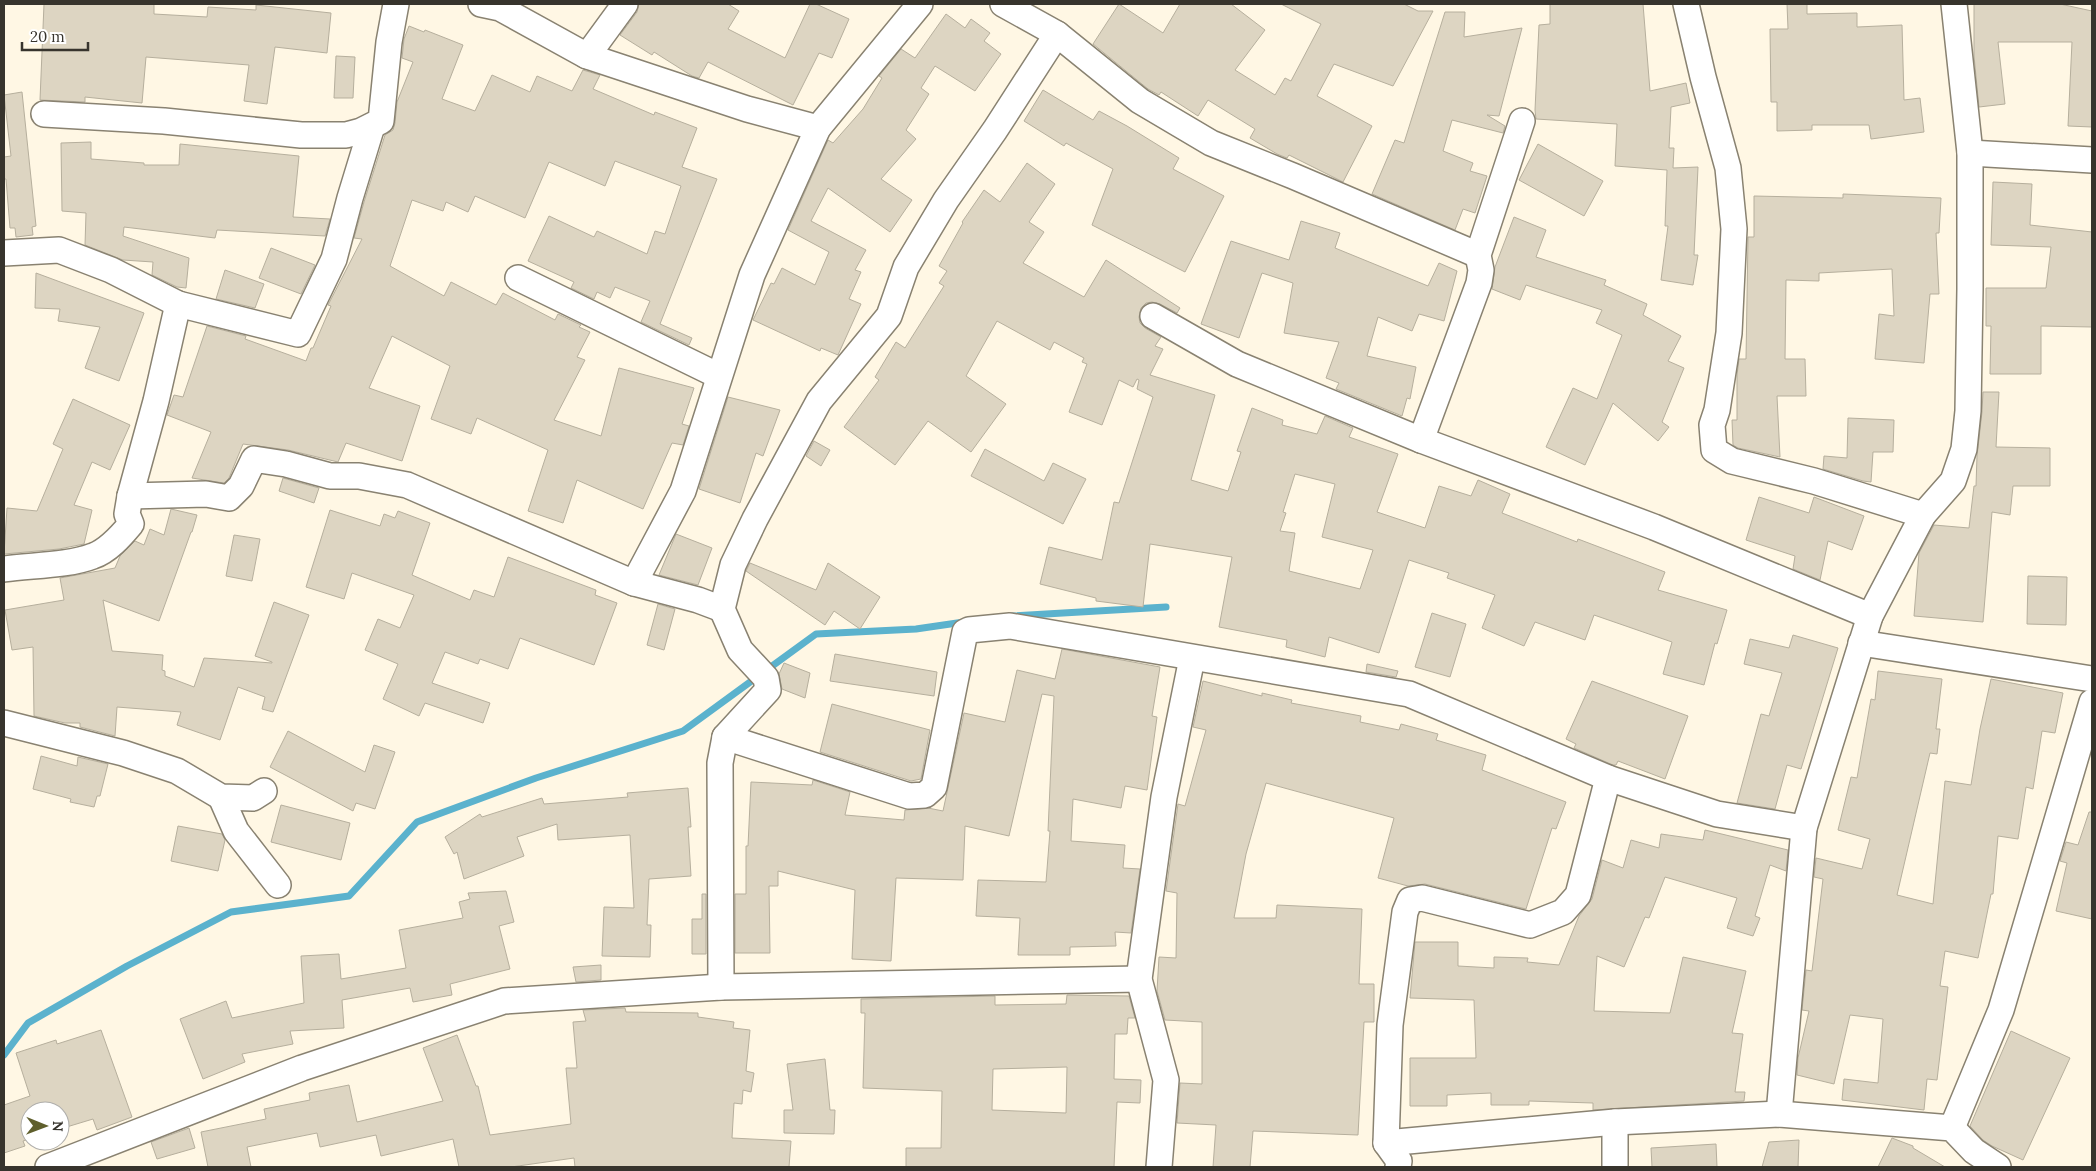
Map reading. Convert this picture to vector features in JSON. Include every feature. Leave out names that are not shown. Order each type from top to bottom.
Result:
[{"type":"street","points":[[44,114],[164,121],[301,135],[346,135],[381,122],[389,42],[396,4]]},
{"type":"street","points":[[481,4],[500,8],[588,56],[747,109],[818,128]]},
{"type":"street","points":[[588,56],[625,4]]},
{"type":"street","points":[[634,583],[682,491],[752,275],[818,128],[920,4]]},
{"type":"street","points":[[1004,4],[1057,34],[1140,101],[1211,143],[1478,255]]},
{"type":"street","points":[[1686,4],[1703,77],[1728,168],[1734,229],[1729,333],[1717,410],[1712,425],[1714,450],[1732,460],[1814,481],[1923,514]]},
{"type":"street","points":[[1779,1114],[1804,828],[1870,616],[1923,514],[1953,481],[1964,449],[1968,411],[1970,153],[1954,4]]},
{"type":"street","points":[[721,987],[720,763],[725,738],[768,690],[766,678],[740,650],[722,609],[733,565],[755,519],[820,400],[889,316],[906,266],[946,200],[995,130],[1057,34]]},
{"type":"street","points":[[1421,440],[1479,283],[1481,270],[1478,255],[1522,121]]},
{"type":"street","points":[[4,253],[60,250],[111,270],[178,304],[298,334],[334,260],[350,198],[372,126]]},
{"type":"street","points":[[1970,153],[2092,160]]},
{"type":"street","points":[[518,278],[719,376]]},
{"type":"street","points":[[4,569],[78,560],[95,556],[118,539],[131,524],[127,514],[130,496],[154,410],[178,304]]},
{"type":"street","points":[[1153,316],[1237,364],[1421,440],[1654,527],[1870,616]]},
{"type":"street","points":[[130,496],[206,494],[229,498],[241,486],[254,459],[286,464],[330,476],[359,476],[407,485],[634,583],[698,600],[722,609]]},
{"type":"street","points":[[725,738],[909,796],[925,795],[934,787],[964,635],[968,630],[1010,626],[1409,694],[1608,778],[1716,814],[1804,828]]},
{"type":"street","points":[[1861,643],[2092,679]]},
{"type":"street","points":[[1158,1167],[1166,1080],[1139,979],[1164,797],[1192,658]]},
{"type":"street","points":[[1998,1167],[1968,1159],[1952,1128],[2001,1010],[2092,702]]},
{"type":"street","points":[[4,722],[123,753],[177,771],[221,797],[253,798],[264,792]]},
{"type":"street","points":[[1398,1167],[1399,1161],[1386,1143],[1390,1024],[1406,912],[1410,900],[1422,898],[1530,925],[1563,912],[1578,895],[1608,778]]},
{"type":"street","points":[[221,797],[236,831],[278,885]]},
{"type":"street","points":[[48,1167],[302,1068],[504,1001],[721,987],[1139,979]]},
{"type":"street","points":[[1386,1143],[1615,1122],[1779,1114],[1952,1128]]},
{"type":"street","points":[[1615,1122],[1615,1167]]},
{"type":"building","points":[[44,4],[154,4],[154,14],[207,17],[208,7],[256,10],[256,5],[331,13],[327,53],[275,47],[267,104],[244,101],[249,65],[146,57],[142,103],[85,97],[85,102],[40,100]]},
{"type":"building","points":[[639,4],[728,4],[739,11],[728,29],[785,58],[810,4],[816,4],[849,19],[832,58],[819,53],[793,105],[708,62],[699,78],[692,76],[654,52],[652,55],[620,35],[637,12]]},
{"type":"building","points":[[1119,4],[1163,33],[1180,4],[1231,4],[1265,30],[1235,70],[1275,95],[1285,78],[1291,81],[1321,24],[1281,4],[1404,4],[1418,11],[1433,11],[1393,86],[1334,64],[1317,96],[1372,126],[1343,182],[1289,155],[1287,158],[1277,154],[1250,138],[1255,129],[1208,100],[1198,116],[1161,92],[1159,95],[1148,89],[1093,44]]},
{"type":"building","points":[[1550,4],[1643,4],[1650,91],[1686,83],[1690,103],[1671,107],[1669,148],[1674,148],[1673,168],[1698,167],[1694,255],[1698,255],[1693,285],[1661,280],[1668,226],[1665,226],[1667,170],[1615,166],[1617,124],[1536,119],[1539,25],[1550,24]]},
{"type":"building","points":[[1787,4],[1807,4],[1807,14],[1857,13],[1857,27],[1902,25],[1904,100],[1920,98],[1924,132],[1871,139],[1869,125],[1812,125],[1812,130],[1777,131],[1777,102],[1771,102],[1770,29],[1788,29]]},
{"type":"building","points":[[1974,4],[2060,4],[2092,11],[2092,127],[2068,126],[2072,42],[1998,42],[2005,104],[1979,107],[1974,56]]},
{"type":"building","points":[[1445,12],[1465,12],[1464,37],[1522,28],[1499,116],[1487,115],[1505,126],[1503,133],[1452,120],[1443,151],[1473,163],[1470,171],[1487,176],[1475,213],[1463,209],[1455,230],[1372,194],[1395,140],[1404,143]]},
{"type":"building","points":[[946,14],[965,28],[971,19],[990,33],[984,41],[1001,54],[975,91],[935,66],[921,88],[929,94],[906,130],[916,139],[881,179],[912,200],[890,232],[828,188],[811,221],[866,250],[855,270],[861,272],[849,299],[861,304],[838,355],[821,348],[820,351],[753,320],[771,283],[774,284],[782,268],[815,285],[829,252],[788,230],[828,140],[833,143],[863,109],[882,78],[879,76],[901,49],[915,58]]},
{"type":"building","points":[[409,26],[424,32],[425,30],[463,45],[442,99],[475,111],[492,75],[530,92],[537,76],[572,91],[583,70],[600,75],[593,89],[654,115],[655,112],[697,128],[682,167],[717,179],[660,324],[692,338],[689,345],[641,322],[650,301],[615,287],[610,298],[597,292],[594,299],[571,288],[574,282],[528,261],[549,216],[594,237],[597,231],[647,254],[655,231],[665,234],[681,186],[615,161],[605,186],[549,162],[525,218],[475,196],[468,212],[446,202],[443,211],[412,200],[390,266],[444,296],[451,282],[496,305],[503,293],[555,320],[558,314],[581,325],[579,327],[590,332],[577,357],[585,360],[554,420],[601,436],[619,368],[694,388],[682,424],[689,426],[683,445],[672,443],[643,509],[577,480],[563,523],[528,511],[548,450],[477,418],[471,434],[431,419],[450,366],[392,336],[369,388],[420,406],[402,461],[346,443],[338,462],[288,450],[243,444],[229,478],[224,483],[192,478],[211,432],[167,415],[174,395],[183,397],[207,326],[246,336],[245,339],[306,361],[311,348],[313,348],[331,306],[328,305],[362,239],[354,238],[364,202],[385,135],[393,130],[397,102],[413,62],[402,58],[404,39]]},
{"type":"building","points":[[336,56],[355,57],[353,98],[334,98]]},
{"type":"building","points":[[1043,90],[1093,120],[1099,111],[1127,126],[1179,158],[1173,169],[1224,196],[1185,272],[1092,225],[1113,169],[1066,143],[1064,146],[1024,121]]},
{"type":"building","points":[[22,92],[36,226],[32,227],[33,235],[16,237],[15,228],[10,228],[6,179],[4,179],[4,157],[11,156],[4,95]]},
{"type":"building","points":[[91,142],[91,159],[144,163],[144,165],[179,165],[180,144],[299,156],[293,217],[330,219],[325,236],[217,230],[215,238],[124,227],[123,236],[189,258],[186,288],[177,287],[152,275],[153,262],[123,260],[85,245],[86,213],[62,211],[61,143]]},
{"type":"building","points":[[1538,144],[1603,181],[1584,216],[1519,180]]},
{"type":"building","points":[[1027,163],[1055,184],[1029,222],[1044,232],[1023,263],[1084,297],[1106,260],[1180,308],[1177,313],[1160,304],[1146,303],[1141,308],[1139,317],[1140,323],[1145,328],[1161,337],[1155,346],[1163,349],[1150,375],[1215,395],[1191,480],[1228,491],[1241,452],[1237,451],[1252,408],[1283,420],[1282,425],[1317,434],[1325,416],[1353,428],[1349,437],[1398,454],[1377,512],[1425,528],[1439,486],[1471,496],[1478,480],[1510,494],[1502,513],[1577,542],[1578,539],[1665,572],[1658,590],[1727,610],[1717,644],[1715,643],[1704,685],[1663,674],[1672,642],[1594,615],[1585,640],[1535,622],[1524,646],[1482,628],[1495,595],[1447,578],[1449,573],[1409,560],[1379,653],[1329,637],[1325,657],[1286,647],[1287,640],[1219,627],[1232,557],[1150,544],[1143,607],[1096,601],[1096,598],[1040,584],[1049,547],[1102,560],[1114,502],[1119,503],[1153,397],[1137,389],[1139,380],[1137,379],[1133,387],[1119,380],[1102,425],[1069,412],[1087,364],[1082,362],[1084,358],[1054,342],[1050,350],[997,321],[966,376],[1006,404],[971,452],[928,421],[895,465],[844,427],[879,380],[875,377],[896,342],[905,348],[944,286],[939,283],[947,271],[939,266],[962,222],[984,190],[1000,202]],"holes":[[[1295,474],[1335,484],[1322,537],[1373,550],[1360,589],[1289,571],[1295,533],[1280,531],[1286,513],[1283,512]]]},
{"type":"building","points":[[1993,182],[2032,184],[2030,225],[2092,232],[2092,327],[2041,326],[2041,374],[1990,374],[1991,326],[1986,326],[1986,288],[2046,288],[2051,247],[1991,245]]},
{"type":"building","points":[[1843,194],[1941,198],[1939,233],[1936,233],[1939,294],[1930,294],[1924,363],[1875,359],[1879,314],[1894,316],[1892,269],[1819,273],[1819,281],[1786,280],[1785,359],[1805,359],[1806,396],[1777,396],[1780,457],[1738,448],[1733,445],[1732,420],[1737,420],[1739,359],[1746,359],[1748,237],[1754,237],[1754,196],[1843,198]]},
{"type":"building","points":[[1514,217],[1546,230],[1536,257],[1606,280],[1604,285],[1647,304],[1643,315],[1681,336],[1668,361],[1684,368],[1662,422],[1669,427],[1658,441],[1613,403],[1585,465],[1546,447],[1573,388],[1597,399],[1622,335],[1596,323],[1602,310],[1526,285],[1520,300],[1492,289],[1495,267]]},
{"type":"building","points":[[1301,221],[1340,233],[1335,248],[1428,286],[1439,263],[1457,271],[1444,321],[1419,314],[1412,331],[1378,317],[1367,356],[1416,367],[1410,399],[1407,398],[1402,416],[1336,389],[1339,383],[1326,378],[1339,342],[1284,333],[1293,283],[1262,273],[1239,338],[1201,324],[1231,241],[1289,260]]},
{"type":"building","points":[[271,248],[315,265],[301,294],[259,278]]},
{"type":"building","points":[[225,270],[264,284],[255,308],[216,299]]},
{"type":"building","points":[[36,273],[144,313],[119,381],[85,368],[100,327],[58,321],[60,309],[35,308]]},
{"type":"building","points":[[1983,392],[1999,392],[1996,447],[2050,448],[2050,486],[2013,486],[2010,515],[1992,512],[1983,622],[1914,616],[1919,553],[1934,525],[1969,528],[1974,486],[1976,486]]},
{"type":"building","points":[[728,397],[780,410],[763,456],[756,453],[740,503],[699,489]]},
{"type":"building","points":[[73,399],[130,425],[110,470],[92,462],[74,505],[92,510],[84,544],[59,549],[4,554],[7,508],[37,511],[63,449],[53,444]]},
{"type":"building","points":[[1848,418],[1894,420],[1893,452],[1873,452],[1871,482],[1823,469],[1824,456],[1847,458]]},
{"type":"building","points":[[814,441],[830,450],[821,466],[806,456]]},
{"type":"building","points":[[985,449],[1044,481],[1053,463],[1086,479],[1063,524],[971,476]]},
{"type":"building","points":[[283,478],[319,488],[314,503],[279,491]]},
{"type":"building","points":[[1759,497],[1809,513],[1814,497],[1864,516],[1852,550],[1828,541],[1820,580],[1793,569],[1795,556],[1746,540]]},
{"type":"building","points":[[171,509],[197,515],[159,621],[103,600],[112,651],[163,655],[162,670],[165,671],[165,676],[194,687],[204,658],[272,663],[255,656],[274,602],[309,615],[273,712],[262,709],[265,697],[238,687],[220,740],[177,725],[181,712],[117,707],[115,736],[80,727],[80,723],[65,723],[34,716],[33,647],[12,650],[5,610],[64,600],[60,578],[115,568],[120,556],[135,541],[144,545],[150,529],[164,535]]},
{"type":"building","points":[[330,510],[380,526],[384,514],[395,518],[398,511],[430,523],[412,575],[470,600],[474,590],[494,597],[508,557],[596,590],[595,595],[617,603],[594,665],[520,638],[508,669],[480,659],[478,664],[445,652],[432,683],[490,703],[483,723],[425,703],[419,716],[383,699],[398,664],[365,650],[378,619],[400,628],[414,595],[352,573],[344,599],[306,587]]},
{"type":"building","points":[[676,534],[712,548],[698,585],[659,575]]},
{"type":"building","points":[[234,535],[260,539],[252,581],[226,576]]},
{"type":"building","points":[[750,563],[816,590],[828,563],[880,597],[860,629],[834,611],[825,625],[746,571]]},
{"type":"building","points":[[2028,576],[2067,577],[2066,625],[2027,624]]},
{"type":"building","points":[[658,604],[675,609],[664,650],[647,645]]},
{"type":"building","points":[[1432,613],[1466,624],[1450,677],[1415,667]]},
{"type":"building","points":[[1793,635],[1838,648],[1801,769],[1787,765],[1775,809],[1737,803],[1761,714],[1769,716],[1782,673],[1744,664],[1750,639],[1789,648]]},
{"type":"building","points":[[1062,649],[1160,667],[1152,716],[1157,717],[1147,790],[1125,786],[1121,808],[1073,799],[1071,841],[1125,845],[1123,868],[1140,869],[1131,933],[1115,932],[1116,946],[1070,947],[1070,955],[1018,955],[1020,918],[976,916],[978,880],[1046,882],[1050,831],[1048,831],[1054,696],[1042,694],[1009,836],[965,826],[963,880],[896,878],[891,961],[852,959],[855,890],[778,871],[778,886],[769,886],[770,953],[735,953],[735,894],[746,894],[746,846],[748,846],[751,782],[812,785],[813,780],[850,792],[845,815],[904,820],[905,810],[928,808],[943,811],[964,713],[1005,722],[1017,670],[1055,679]]},
{"type":"building","points":[[835,654],[937,672],[934,696],[830,681]]},
{"type":"building","points":[[784,663],[810,673],[805,698],[782,689],[779,674]]},
{"type":"building","points":[[1367,664],[1398,671],[1396,677],[1366,672]]},
{"type":"building","points":[[1878,671],[1942,679],[1936,729],[1940,729],[1937,754],[1930,753],[1897,895],[1933,904],[1945,781],[1971,785],[1980,729],[1991,679],[2063,693],[2055,733],[2042,731],[2033,789],[2026,787],[2018,839],[1998,836],[1993,894],[1991,894],[1978,958],[1945,951],[1940,986],[1948,987],[1937,1080],[1927,1079],[1924,1110],[1842,1100],[1844,1079],[1878,1083],[1883,1019],[1850,1015],[1834,1084],[1797,1075],[1798,1058],[1809,1011],[1802,1010],[1806,970],[1812,971],[1823,879],[1814,877],[1816,858],[1862,869],[1870,839],[1838,830],[1851,777],[1857,778],[1871,699],[1875,700]]},
{"type":"building","points":[[1203,681],[1262,696],[1262,693],[1292,700],[1291,703],[1361,716],[1360,722],[1399,730],[1401,724],[1438,734],[1436,740],[1486,755],[1482,770],[1566,802],[1556,829],[1552,828],[1526,909],[1425,884],[1408,886],[1378,878],[1394,818],[1266,783],[1246,854],[1234,918],[1276,918],[1277,905],[1362,909],[1359,984],[1374,984],[1374,1022],[1364,1022],[1358,1135],[1253,1131],[1250,1167],[1213,1167],[1216,1125],[1177,1123],[1180,1083],[1202,1084],[1202,1022],[1165,1020],[1157,991],[1159,957],[1176,958],[1177,893],[1166,891],[1178,804],[1185,806],[1206,730],[1193,727]]},
{"type":"building","points":[[1592,681],[1688,716],[1665,779],[1618,761],[1616,765],[1613,765],[1574,748],[1576,744],[1566,739]]},
{"type":"building","points":[[832,704],[930,730],[921,779],[911,781],[820,752]]},
{"type":"building","points":[[288,731],[365,772],[374,745],[395,752],[375,809],[356,803],[353,811],[270,767]]},
{"type":"building","points":[[41,756],[77,766],[78,757],[108,764],[100,796],[97,796],[94,807],[70,802],[71,799],[33,789]]},
{"type":"building","points":[[688,788],[691,827],[688,827],[691,876],[649,879],[647,925],[651,925],[650,957],[602,956],[604,907],[634,908],[630,835],[558,840],[557,824],[517,837],[524,856],[464,879],[457,852],[454,854],[445,837],[480,814],[482,817],[542,798],[544,804],[628,797],[627,793]]},
{"type":"building","points":[[281,805],[350,823],[341,860],[271,842]]},
{"type":"building","points":[[2089,812],[2092,812],[2092,919],[2056,911],[2067,863],[2060,861],[2066,842],[2078,845]]},
{"type":"building","points":[[178,826],[222,834],[225,840],[218,871],[171,861]]},
{"type":"building","points":[[1705,830],[1788,850],[1786,871],[1770,865],[1755,916],[1760,918],[1753,936],[1727,928],[1737,898],[1665,877],[1649,918],[1645,917],[1624,967],[1597,956],[1594,1011],[1670,1013],[1683,957],[1746,971],[1732,1033],[1743,1034],[1735,1092],[1745,1092],[1744,1101],[1593,1110],[1593,1103],[1529,1101],[1529,1105],[1491,1105],[1491,1093],[1447,1095],[1447,1106],[1410,1106],[1410,1058],[1476,1058],[1474,1000],[1410,998],[1415,942],[1458,942],[1458,966],[1494,968],[1494,957],[1528,958],[1527,962],[1559,965],[1579,916],[1592,899],[1602,860],[1623,868],[1631,840],[1659,848],[1661,834],[1703,840]]},
{"type":"building","points":[[506,891],[514,922],[499,926],[510,969],[450,984],[452,995],[413,1002],[410,988],[342,1000],[344,1028],[290,1031],[293,1044],[242,1054],[245,1062],[203,1079],[180,1019],[226,1001],[232,1018],[304,1003],[301,956],[339,954],[341,979],[406,968],[399,930],[463,918],[459,902],[470,899],[468,893]]},
{"type":"building","points":[[702,894],[706,894],[706,954],[692,954],[692,919],[702,919]]},
{"type":"building","points":[[601,965],[601,980],[576,982],[573,967]]},
{"type":"building","points":[[1067,995],[1129,996],[1135,1018],[1128,1018],[1127,1034],[1115,1034],[1114,1079],[1141,1080],[1140,1103],[1117,1102],[1114,1167],[906,1167],[906,1148],[941,1148],[942,1091],[863,1088],[865,1013],[861,1013],[861,999],[995,996],[995,1005],[1066,1004]],"holes":[[[1067,1067],[1066,1113],[992,1110],[993,1069]]]},
{"type":"building","points":[[625,1008],[626,1012],[698,1013],[698,1017],[734,1022],[733,1028],[750,1030],[746,1071],[754,1073],[751,1092],[743,1090],[742,1104],[734,1103],[732,1138],[791,1141],[789,1167],[575,1167],[574,1158],[511,1167],[459,1167],[453,1139],[381,1156],[376,1135],[320,1147],[317,1133],[247,1147],[251,1167],[208,1167],[201,1132],[266,1119],[264,1109],[310,1100],[309,1093],[349,1085],[357,1122],[443,1101],[423,1048],[457,1035],[476,1086],[478,1086],[490,1135],[571,1124],[566,1068],[577,1068],[573,1022],[586,1021],[583,1010]]},
{"type":"building","points":[[101,1030],[132,1117],[97,1130],[93,1119],[70,1126],[70,1101],[20,1101],[20,1148],[4,1153],[4,1105],[30,1096],[16,1053],[56,1040],[57,1044]]},
{"type":"building","points":[[2011,1031],[2070,1058],[2023,1160],[1992,1146],[1983,1140],[1970,1126]]},
{"type":"building","points":[[825,1059],[830,1110],[835,1110],[834,1134],[784,1133],[784,1110],[793,1110],[787,1064]]},
{"type":"building","points":[[189,1128],[195,1148],[157,1159],[151,1142]]},
{"type":"building","points":[[1892,1138],[1913,1146],[1913,1148],[1945,1167],[1878,1167]]},
{"type":"building","points":[[1799,1140],[1798,1167],[1762,1167],[1769,1142]]},
{"type":"building","points":[[1716,1144],[1717,1167],[1652,1167],[1651,1148]]},
{"type":"waterway","points":[[1012,616],[1166,607]]},
{"type":"waterway","points":[[4,1055],[28,1023],[127,966],[231,912],[349,896],[417,822],[536,778],[683,731],[816,634],[916,629],[964,622]]}]
